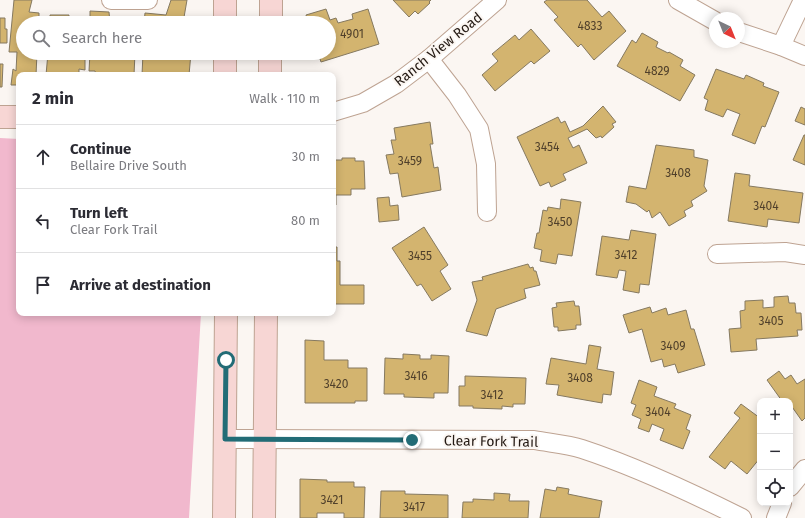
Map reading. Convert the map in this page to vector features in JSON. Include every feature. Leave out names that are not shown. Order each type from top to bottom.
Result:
[{"type":"main road","points":[[225,0],[225,16]]},
{"type":"main road","points":[[271,0],[271,16]]},
{"type":"main road","points":[[225,60],[225,72]]},
{"type":"main road","points":[[270,60],[270,72]]},
{"type":"main road","points":[[0,117],[16,117]]},
{"type":"main road","points":[[224,518],[226,316]]},
{"type":"main road","points":[[264,518],[266,316]]},
{"type":"street","points":[[111,0],[148,0]]},
{"type":"street","name":"Ranch View Road","points":[[336,111],[363,103],[396,84],[429,59],[497,0]]},
{"type":"street","points":[[678,0],[709,18]]},
{"type":"street","points":[[782,46],[803,0]]},
{"type":"street","points":[[745,34],[782,46],[805,56]]},
{"type":"street","points":[[429,59],[457,95],[479,129],[486,164],[487,212]]},
{"type":"street","points":[[717,254],[785,252],[805,255]]},
{"type":"street","name":"Clear Fork Trail","points":[[225,439],[534,440],[581,448],[673,485],[742,518]]},
{"type":"street","points":[[793,483],[805,469]]},
{"type":"street","points":[[776,518],[781,506]]},
{"type":"shaded area","points":[[0,138],[16,139],[16,316],[201,316],[189,518],[0,518]]},
{"type":"building","points":[[14,0],[32,0],[29,12],[39,13],[39,16],[16,16],[16,52],[9,52]]},
{"type":"building","points":[[171,0],[187,0],[184,16],[145,16],[145,13],[166,15]]},
{"type":"building","points":[[393,0],[431,0],[429,2],[430,3],[418,14],[415,11],[409,17]]},
{"type":"building","points":[[547,0],[587,0],[602,17],[609,11],[626,31],[594,60],[581,44],[578,47],[554,20],[558,17],[544,2]]},
{"type":"building","points":[[326,9],[329,16],[306,16]]},
{"type":"building","points":[[368,9],[379,44],[336,57],[336,18],[338,23],[353,19],[352,14]]},
{"type":"building","points":[[90,11],[109,12],[109,16],[90,16]]},
{"type":"building","points":[[50,15],[69,15],[69,16]]},
{"type":"building","points":[[0,18],[5,18],[7,43],[0,43]]},
{"type":"building","points":[[531,29],[550,51],[534,64],[531,61],[495,91],[482,75],[498,61],[492,54],[515,35],[519,40]]},
{"type":"building","points":[[642,33],[658,42],[656,47],[683,60],[680,66],[695,75],[680,101],[617,66],[632,40],[636,43]]},
{"type":"building","points":[[17,60],[37,60],[36,72],[16,72],[16,85],[11,85],[13,69],[16,71]]},
{"type":"building","points":[[47,60],[85,60],[85,70],[79,69],[79,72],[46,72]]},
{"type":"building","points":[[90,60],[135,60],[134,72],[89,71]]},
{"type":"building","points":[[143,60],[190,60],[189,72],[142,72]]},
{"type":"building","points":[[0,64],[3,64],[2,87],[0,87]]},
{"type":"building","points":[[716,69],[744,79],[746,75],[764,83],[763,86],[779,92],[765,127],[762,126],[755,144],[732,135],[740,114],[727,109],[723,117],[705,110],[708,100],[704,98]]},
{"type":"building","points":[[603,106],[616,122],[612,124],[614,127],[602,138],[601,136],[596,138],[587,129],[568,138],[573,148],[579,145],[587,163],[563,174],[566,180],[551,187],[549,182],[540,186],[517,137],[558,117],[561,123],[565,121],[570,132],[583,126]]},
{"type":"building","points":[[801,107],[805,109],[805,125],[795,121]]},
{"type":"building","points":[[430,122],[433,144],[430,144],[434,168],[438,167],[441,190],[402,197],[398,173],[390,174],[386,155],[394,154],[391,140],[396,140],[394,128]]},
{"type":"building","points":[[805,135],[805,165],[793,160]]},
{"type":"building","points":[[656,145],[694,150],[694,157],[708,160],[704,186],[707,191],[691,201],[693,206],[684,211],[686,216],[669,226],[660,212],[652,218],[649,210],[647,212],[636,204],[626,202],[629,186],[646,189]]},
{"type":"building","points":[[342,158],[355,158],[355,161],[364,161],[365,189],[351,189],[351,195],[336,195],[336,160],[342,160]]},
{"type":"building","points":[[735,173],[750,175],[749,186],[803,193],[799,223],[768,219],[767,227],[728,221]]},
{"type":"building","points":[[389,197],[390,206],[398,205],[399,220],[379,222],[377,198]]},
{"type":"building","points":[[561,199],[581,202],[572,256],[558,254],[556,264],[540,261],[542,250],[534,248],[537,233],[539,233],[543,210],[547,211],[548,207],[560,209]]},
{"type":"building","points":[[424,227],[448,265],[440,271],[451,289],[432,301],[421,284],[417,286],[392,248]]},
{"type":"building","points":[[631,230],[656,234],[649,285],[640,284],[639,293],[623,290],[626,271],[619,270],[617,278],[596,275],[602,236],[629,240]]},
{"type":"building","points":[[336,247],[337,261],[340,261],[340,285],[364,285],[364,304],[336,304]]},
{"type":"building","points":[[528,264],[530,268],[533,267],[534,271],[536,271],[540,285],[524,289],[526,298],[496,309],[487,336],[466,331],[477,300],[472,282],[483,280],[482,277]]},
{"type":"building","points":[[788,296],[789,303],[795,303],[796,313],[801,313],[802,330],[797,330],[798,336],[756,339],[757,350],[731,352],[729,329],[741,328],[740,311],[745,310],[745,301],[763,300],[763,308],[774,307],[774,297]]},
{"type":"building","points":[[574,301],[575,306],[579,306],[581,325],[576,325],[576,329],[558,331],[558,327],[554,327],[552,308],[557,307],[556,303]]},
{"type":"building","points":[[650,307],[652,313],[666,308],[668,315],[686,310],[691,329],[694,329],[705,365],[678,373],[675,364],[664,367],[662,359],[651,362],[642,329],[629,333],[623,315]]},
{"type":"building","points":[[305,340],[324,341],[324,360],[348,360],[348,368],[367,368],[367,401],[355,401],[355,403],[305,403]]},
{"type":"building","points":[[589,345],[601,347],[597,369],[614,372],[611,395],[603,394],[602,403],[557,395],[559,385],[546,384],[551,358],[586,364]]},
{"type":"building","points":[[403,354],[420,355],[420,359],[431,359],[431,355],[449,356],[448,393],[434,393],[434,398],[404,397],[404,394],[384,394],[385,358],[403,359]]},
{"type":"building","points":[[779,371],[785,379],[791,375],[797,384],[805,379],[805,418],[802,421],[793,408],[793,398],[780,398],[767,380]]},
{"type":"building","points":[[465,376],[526,378],[525,404],[513,404],[513,407],[502,406],[502,409],[459,406],[459,386],[465,386]]},
{"type":"building","points":[[639,380],[657,387],[654,396],[676,404],[674,408],[691,415],[686,429],[690,431],[683,449],[660,440],[664,429],[652,424],[649,432],[638,428],[641,419],[632,415],[636,405],[631,403]]},
{"type":"building","points":[[741,404],[757,416],[757,462],[747,474],[731,461],[725,469],[709,457],[740,418],[734,413]]},
{"type":"building","points":[[300,479],[327,480],[327,482],[354,482],[354,487],[365,487],[364,518],[344,518],[344,513],[317,513],[317,518],[300,518]]},
{"type":"building","points":[[557,487],[569,489],[568,494],[602,501],[599,518],[540,518],[545,489],[556,491]]},
{"type":"building","points":[[381,491],[405,491],[405,494],[448,495],[448,518],[380,518]]},
{"type":"building","points":[[494,493],[510,494],[509,501],[529,501],[528,518],[462,518],[463,502],[473,502],[473,499],[494,500]]},
{"type":"route","points":[[226,360],[225,439],[412,440]]}]
